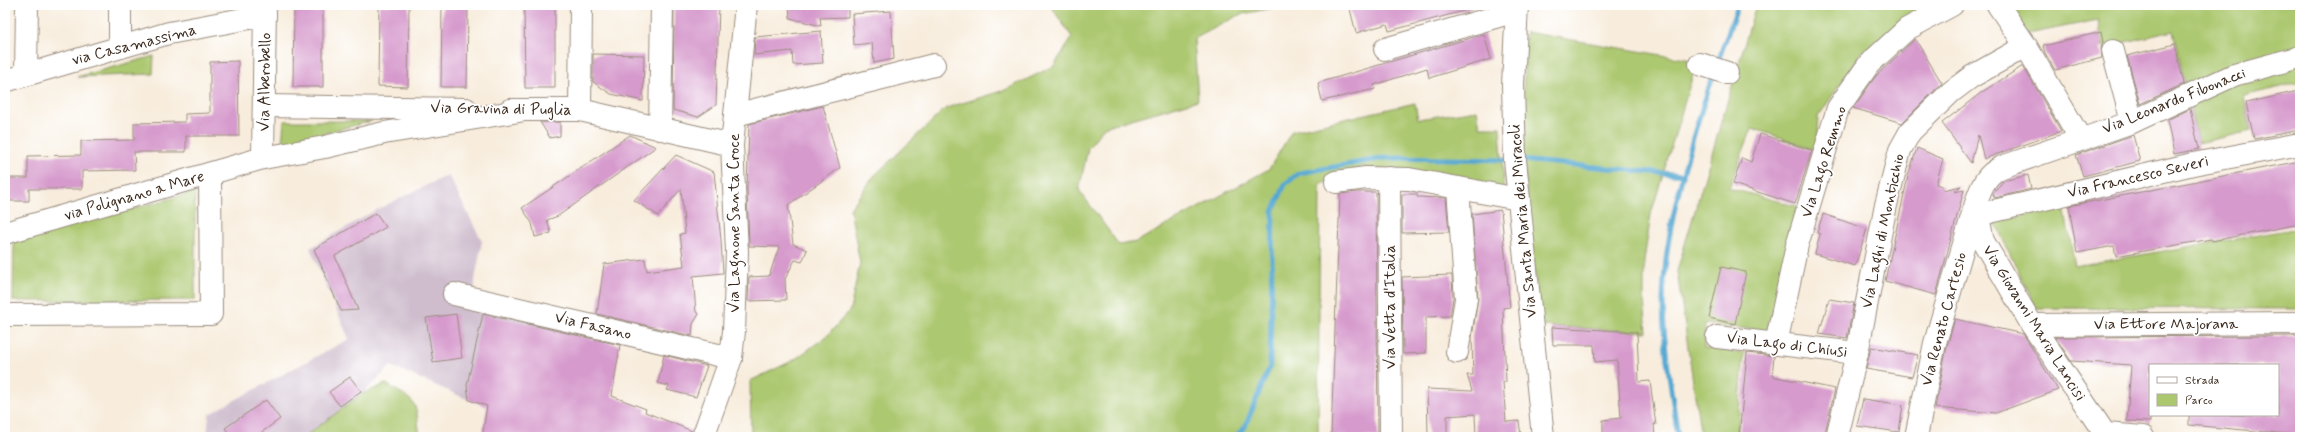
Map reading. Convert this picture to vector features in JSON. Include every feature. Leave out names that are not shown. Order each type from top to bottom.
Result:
[{"type":"street","points":[[26,74],[27,5]]},
{"type":"street","points":[[120,5],[120,47]]},
{"type":"street","points":[[580,110],[581,5]]},
{"type":"street","points":[[660,128],[662,5]]},
{"type":"street","name":"Via Lagnone Santa Croce","points":[[703,437],[731,358],[734,331],[737,252],[732,146],[746,5]]},
{"type":"street","name":"Via Lago Remmo","points":[[1776,344],[1797,245],[1838,108],[1869,64],[1907,29],[1952,5]]},
{"type":"street","points":[[1998,5],[2026,46],[2080,138]]},
{"type":"street","points":[[1385,49],[1516,8]]},
{"type":"street","name":"Via Santa Maria dei Miracoli","points":[[1516,8],[1513,85],[1519,199],[1543,437]]},
{"type":"street","name":"via Casamassima","points":[[5,81],[169,33],[265,10]]},
{"type":"street","name":"Via Alberobello","points":[[263,158],[265,106],[265,10]]},
{"type":"street","name":"Via Laghi di Monticchio","points":[[1837,437],[1857,353],[1886,205],[1900,150],[1910,132],[1951,92],[1972,77],[2026,46]]},
{"type":"street","points":[[2113,51],[2132,122]]},
{"type":"street","name":"Via Leonardo Fibonacci","points":[[1976,209],[1986,180],[1997,169],[2080,138],[2132,122],[2234,75],[2300,57]]},
{"type":"street","points":[[1700,64],[1728,74]]},
{"type":"street","points":[[735,115],[934,65]]},
{"type":"street","name":"Via Gravina di Puglia","points":[[265,106],[580,110],[732,146]]},
{"type":"street","name":"via Polignano a Mare","points":[[5,233],[263,158],[326,147],[384,133],[525,110]]},
{"type":"street","name":"Via Francesco Severi","points":[[1976,209],[2193,164],[2300,144]]},
{"type":"street","points":[[5,315],[211,314],[210,174]]},
{"type":"street","points":[[1336,182],[1389,178],[1519,199]]},
{"type":"street","name":"Via Vetta d'Italia","points":[[1389,178],[1391,437]]},
{"type":"street","points":[[1457,352],[1466,299],[1458,188]]},
{"type":"street","name":"Via Giovanni Maria Lancisi","points":[[1976,209],[1983,241],[2032,324],[2106,436]]},
{"type":"street","name":"Via Renato Cartesio","points":[[1916,437],[1935,342],[1976,209]]},
{"type":"street","name":"Via Fasano","points":[[454,294],[731,358]]},
{"type":"street","name":"Via Ettore Majorana","points":[[2032,324],[2300,323]]},
{"type":"street","name":"Via Lago di Chiusi","points":[[1717,337],[1857,353]]},
{"type":"street","points":[[2106,436],[2143,437]]},
{"type":"shaded area","points":[[448,175],[482,241],[475,280],[474,309],[572,330],[551,430],[469,400],[391,366],[362,394],[304,437],[207,437],[209,414],[349,339],[310,248],[376,210]]},
{"type":"green space","points":[[1050,5],[1276,5],[1276,7],[1239,15],[1194,39],[1198,100],[1104,127],[1088,148],[1079,190],[1119,245],[1136,242],[1269,169],[1292,131],[1415,103],[1418,119],[1477,110],[1480,127],[1500,127],[1504,191],[1441,175],[1361,167],[1320,185],[1318,437],[751,437],[750,381],[794,360],[827,336],[850,310],[860,263],[850,209],[874,176],[946,108],[1005,90],[1054,66],[1072,37]]},
{"type":"green space","points":[[1756,5],[1930,5],[1862,52],[1818,117],[1816,150],[1752,128],[1729,188],[1802,208],[1767,331],[1705,324],[1704,348],[1744,353],[1737,437],[1701,437],[1677,271]]},
{"type":"green space","points":[[2003,5],[2300,5],[2300,82],[2244,96],[2251,131],[2198,143],[2173,31],[2103,47],[2098,20],[2023,35]]},
{"type":"green space","points":[[1526,32],[1697,61],[1651,214],[1644,261],[1644,301],[1647,332],[1540,326],[1521,135]]},
{"type":"green space","points":[[154,56],[153,74],[77,77]]},
{"type":"green space","points":[[284,121],[372,121],[282,144]]},
{"type":"green space","points":[[195,192],[195,300],[13,301],[14,241]]},
{"type":"green space","points":[[2064,207],[2075,266],[2300,228],[2300,309],[2036,308],[1994,221]]},
{"type":"green space","points":[[386,384],[405,395],[414,404],[420,437],[304,437],[362,394]]},
{"type":"building","points":[[294,5],[323,5],[323,87],[293,87]]},
{"type":"building","points":[[379,5],[409,5],[408,87],[378,86]]},
{"type":"building","points":[[442,5],[468,5],[467,87],[441,87]]},
{"type":"building","points":[[524,5],[555,5],[555,88],[525,88]]},
{"type":"building","points":[[674,5],[719,5],[716,105],[698,117],[673,110]]},
{"type":"building","points":[[789,5],[848,5],[848,17],[820,18],[821,26],[790,18]]},
{"type":"building","points":[[1349,5],[1470,5],[1471,9],[1389,31],[1387,24],[1356,33]]},
{"type":"building","points":[[891,11],[894,59],[874,63],[872,43],[854,45],[852,14]]},
{"type":"building","points":[[821,31],[823,63],[793,65],[792,51],[754,55],[755,37]]},
{"type":"building","points":[[2101,32],[2103,43],[2101,48],[2102,58],[2055,70],[2045,53],[2043,46]]},
{"type":"building","points":[[1484,34],[1491,59],[1429,78],[1427,68],[1374,85],[1375,89],[1322,101],[1318,83]]},
{"type":"building","points":[[1915,39],[1942,83],[1902,123],[1853,108],[1876,76]]},
{"type":"building","points":[[2175,44],[2184,84],[2140,104],[2127,56]]},
{"type":"building","points":[[593,54],[644,55],[643,101],[611,94],[593,82]]},
{"type":"building","points":[[238,61],[239,136],[186,136],[186,152],[134,152],[135,170],[82,171],[82,189],[29,189],[29,201],[5,201],[5,178],[28,178],[28,156],[81,155],[81,141],[134,140],[134,123],[185,122],[185,114],[210,113],[210,62]]},
{"type":"building","points":[[2023,66],[2061,131],[1984,159],[1978,135],[1971,163],[1942,123],[1982,92]]},
{"type":"building","points":[[2298,91],[2300,130],[2254,139],[2246,103]]},
{"type":"building","points":[[823,106],[840,168],[788,205],[793,244],[807,250],[802,262],[795,260],[785,279],[786,300],[748,301],[749,277],[769,276],[779,247],[749,246],[747,190],[749,124]]},
{"type":"building","points":[[2190,109],[2199,149],[2174,154],[2167,120]]},
{"type":"building","points":[[540,122],[560,122],[560,136],[550,138]]},
{"type":"building","points":[[1760,134],[1812,150],[1795,204],[1733,184],[1742,158],[1751,162]]},
{"type":"building","points":[[630,135],[656,147],[558,216],[547,220],[551,233],[535,237],[532,223],[522,208]]},
{"type":"building","points":[[2133,135],[2140,161],[2083,176],[2076,155]]},
{"type":"building","points":[[1917,148],[1943,159],[1936,184],[1942,186],[1943,190],[1961,186],[1954,192],[1964,190],[1936,295],[1885,281],[1908,176]]},
{"type":"building","points":[[676,155],[714,172],[721,240],[723,273],[693,276],[696,312],[699,314],[693,324],[692,336],[597,314],[604,264],[645,259],[647,271],[684,266],[680,234],[685,233],[681,189],[658,216],[634,200]]},
{"type":"building","points":[[2300,161],[2300,224],[2212,241],[2211,239],[2116,256],[2114,246],[2077,253],[2069,206]]},
{"type":"building","points":[[2028,175],[2031,189],[1995,198],[1993,194],[2003,181]]},
{"type":"building","points":[[1376,192],[1378,437],[1331,436],[1340,194]]},
{"type":"building","points":[[1402,194],[1417,194],[1417,197],[1446,198],[1449,232],[1402,233]]},
{"type":"building","points":[[1501,210],[1510,307],[1503,308],[1506,382],[1503,382],[1506,422],[1519,421],[1521,437],[1476,437],[1475,414],[1447,416],[1447,435],[1428,435],[1427,389],[1472,391],[1467,375],[1473,375],[1472,337],[1478,298],[1472,214]]},
{"type":"building","points":[[376,213],[386,227],[335,256],[358,310],[341,311],[314,249]]},
{"type":"building","points":[[1823,214],[1867,229],[1855,266],[1815,254],[1820,234],[1817,233]]},
{"type":"building","points":[[1721,267],[1746,272],[1735,324],[1709,318]]},
{"type":"building","points":[[1452,275],[1453,298],[1450,316],[1426,317],[1426,353],[1403,354],[1402,277]]},
{"type":"building","points":[[1829,299],[1854,303],[1847,338],[1819,334]]},
{"type":"building","points":[[456,314],[462,358],[433,362],[426,318]]},
{"type":"building","points":[[483,314],[620,345],[612,396],[646,409],[645,412],[692,431],[691,437],[482,437],[487,406],[469,400],[467,385]]},
{"type":"building","points":[[1955,319],[2023,334],[2058,390],[1996,413],[1935,408],[1947,346]]},
{"type":"building","points":[[1552,327],[1637,332],[1639,382],[1650,381],[1656,425],[1654,424],[1655,437],[1603,437],[1603,420],[1621,418],[1617,360],[1595,362],[1594,345],[1553,345]]},
{"type":"building","points":[[2300,336],[2300,435],[2189,425],[2189,416],[2279,416],[2279,364],[2149,364],[2150,422],[2127,421],[2131,365],[2071,361],[2055,337]]},
{"type":"building","points":[[1871,347],[1918,355],[1912,377],[1866,369]]},
{"type":"building","points":[[1747,353],[1774,356],[1772,376],[1835,389],[1824,437],[1766,435],[1765,437],[1739,437]]},
{"type":"building","points":[[664,355],[707,366],[696,397],[667,390],[669,386],[658,383]]},
{"type":"building","points":[[350,377],[361,391],[340,406],[329,392]]},
{"type":"building","points":[[1863,399],[1903,405],[1899,432],[1857,426]]},
{"type":"building","points":[[266,400],[280,419],[255,437],[231,437],[225,428]]},
{"type":"waterway","points":[[1717,64],[1738,5]]},
{"type":"waterway","points":[[1678,437],[1669,379],[1665,339],[1663,300],[1664,280],[1676,202],[1690,149],[1714,73]]},
{"type":"waterway","points":[[1235,437],[1245,427],[1270,366],[1273,212],[1285,184],[1299,173],[1385,158],[1510,160]]},
{"type":"waterway","points":[[1520,160],[1683,175]]}]
